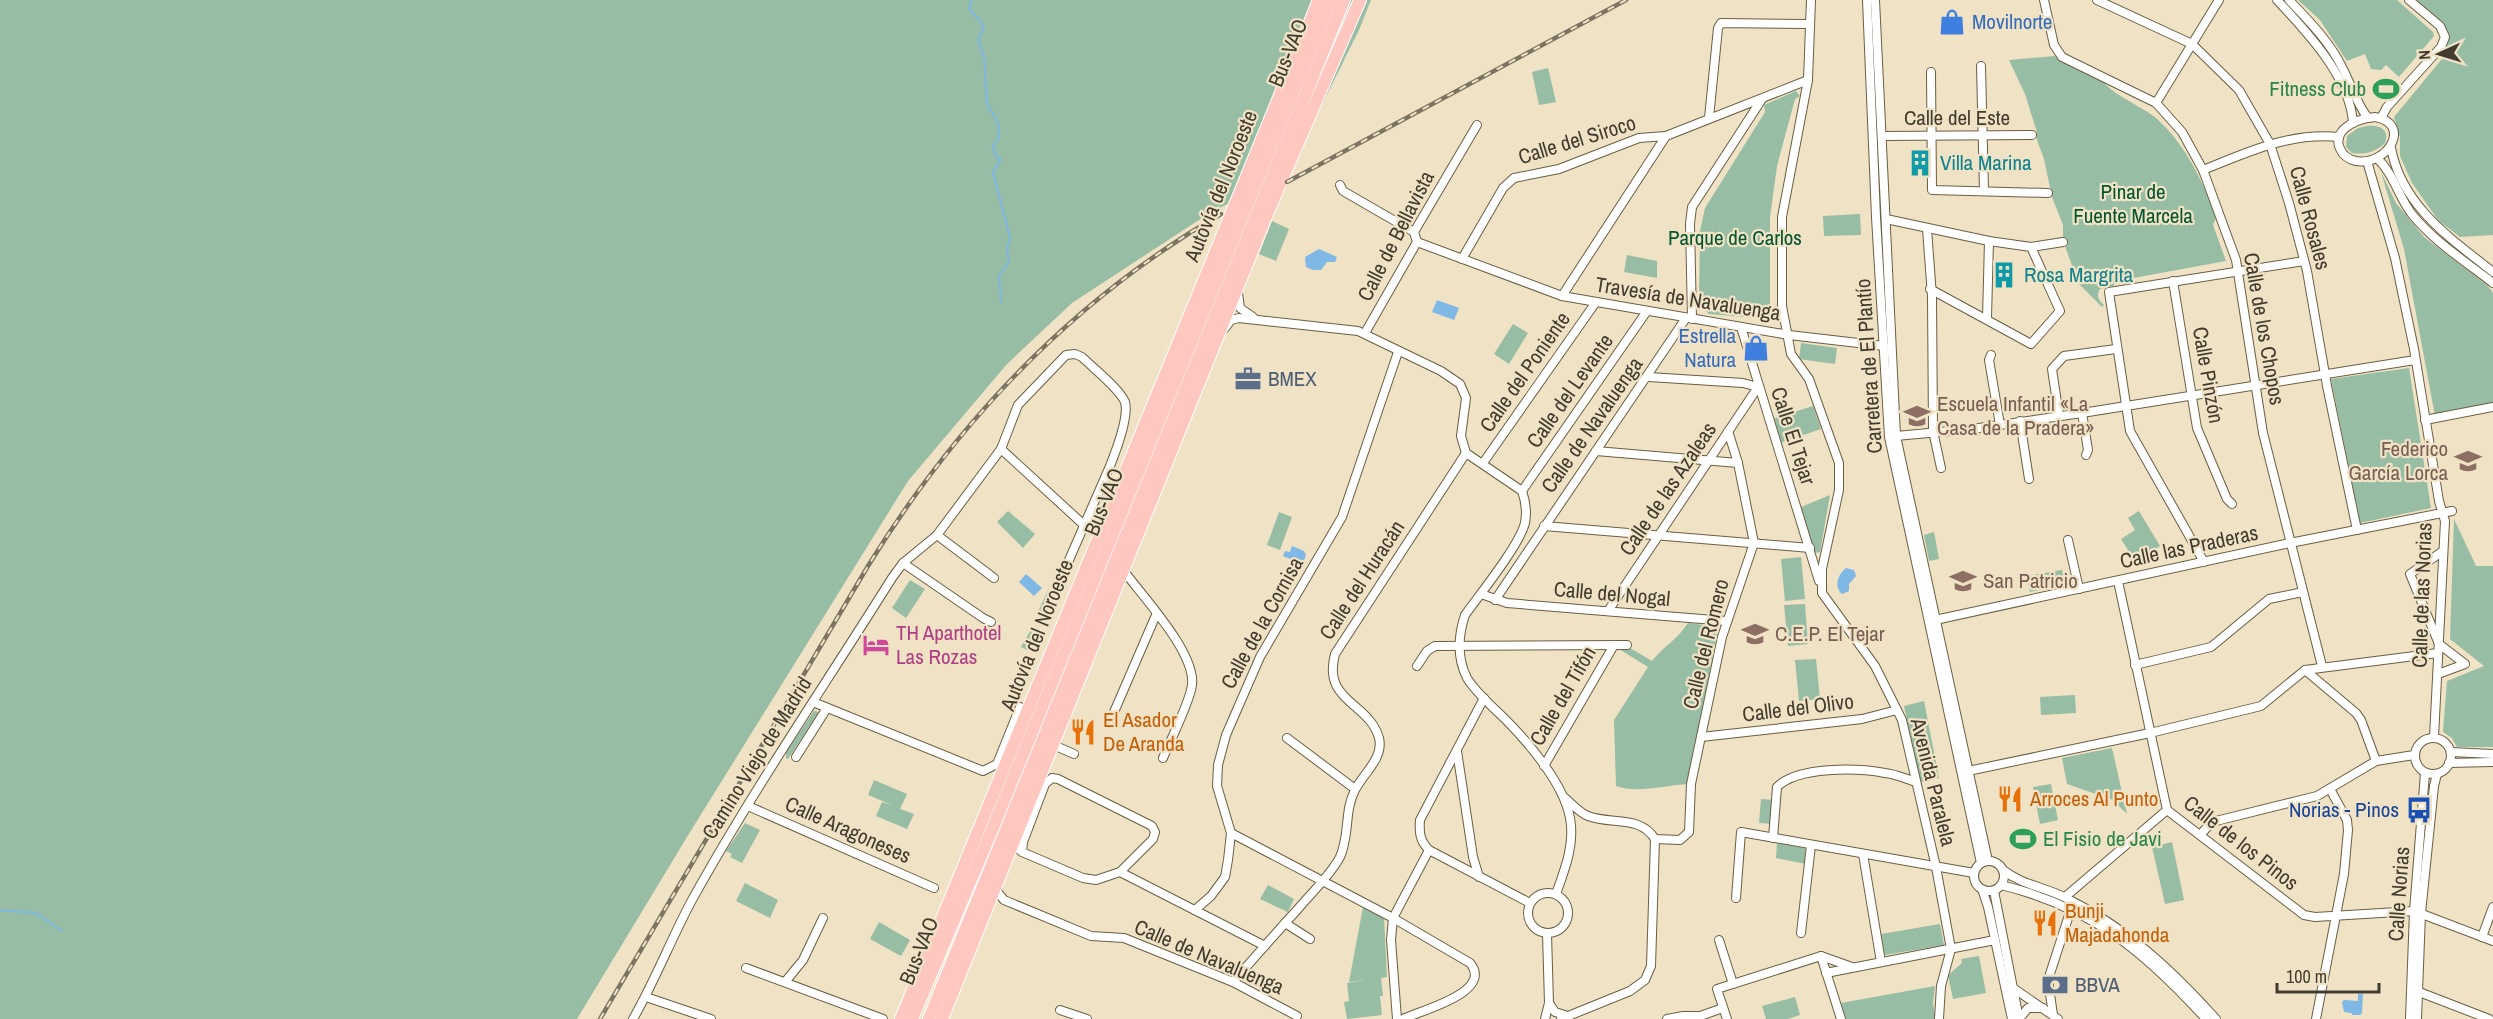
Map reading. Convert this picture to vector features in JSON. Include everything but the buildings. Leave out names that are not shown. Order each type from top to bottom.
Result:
[{"type":"highway","name":"Autovía del Noroeste","points":[[901,1019],[1319,0]]},
{"type":"highway","name":"Bus-VAO","points":[[912,1019],[992,830],[1331,0]]},
{"type":"highway","name":"Autovía del Noroeste","points":[[929,1019],[1344,0]]},
{"type":"highway","points":[[1288,136],[1297,130],[1302,120],[1354,0]]},
{"type":"highway","points":[[942,1019],[988,904],[1017,848],[1051,744],[1124,571],[1245,269],[1360,0]]},
{"type":"highway","points":[[1020,707],[1116,480],[1124,475]]},
{"type":"highway","points":[[918,1019],[992,830]]},
{"type":"street","points":[[1811,0],[1808,80],[1782,218],[1782,306],[1791,354],[1809,378],[1839,463],[1839,490],[1822,569],[1822,592]]},
{"type":"street","name":"Carretera de El Plantío","points":[[1867,0],[1889,437],[1984,862]]},
{"type":"street","name":"Carretera de El Plantío","points":[[1875,0],[1896,436],[1968,771],[1984,862]]},
{"type":"street","name":"Calle de los Chopos","points":[[2044,0],[2054,45],[2062,57],[2156,103],[2182,132],[2203,170],[2238,271],[2263,433],[2322,666]]},
{"type":"street","name":"Calle Rosales","points":[[2097,0],[2192,44],[2239,90],[2270,144],[2304,261],[2357,530]]},
{"type":"street","points":[[2156,103],[2218,0]]},
{"type":"street","points":[[2277,0],[2308,32],[2335,72],[2352,112],[2353,123]]},
{"type":"street","points":[[2289,0],[2325,41],[2341,66],[2360,108],[2368,118]]},
{"type":"street","points":[[2381,118],[2387,107],[2441,47],[2445,36],[2440,26],[2409,0]]},
{"type":"street","points":[[1709,118],[1718,28],[1721,23],[1810,24]]},
{"type":"street","points":[[1981,66],[1984,191]]},
{"type":"street","points":[[1931,72],[1932,190],[2048,193]]},
{"type":"street","points":[[1666,136],[1808,80]]},
{"type":"street","points":[[1689,318],[1692,207],[1762,99]]},
{"type":"street","points":[[2391,148],[2367,162],[2350,159],[2344,156],[2339,137],[2346,127],[2353,123],[2368,118],[2381,118],[2392,129],[2394,136],[2391,148],[2394,164],[2419,207],[2437,228],[2493,272]]},
{"type":"street","name":"Calle de Bellavista","points":[[1365,333],[1417,242],[1414,232],[1477,125]]},
{"type":"street","name":"Calle del Este","points":[[1882,136],[2032,135]]},
{"type":"street","name":"Calle del Siroco","points":[[1462,260],[1503,188],[1514,178],[1559,169],[1639,138],[1666,136]]},
{"type":"street","name":"Calle del Siroco","points":[[1562,297],[1666,136]]},
{"type":"street","points":[[2203,170],[2270,144],[2300,136],[2339,137]]},
{"type":"street","points":[[2377,158],[2387,167],[2411,213],[2431,234],[2493,283]]},
{"type":"street","name":"Calle de las Norias","points":[[2367,162],[2395,258],[2425,420],[2447,512],[2434,737]]},
{"type":"street","points":[[1340,185],[1343,191],[1414,232]]},
{"type":"street","points":[[1886,219],[1989,241],[2031,247],[2063,242]]},
{"type":"street","points":[[1927,229],[1933,433],[1941,468]]},
{"type":"street","points":[[1987,318],[1989,241]]},
{"type":"street","name":"Travesía de Navaluenga","points":[[1417,242],[1562,297],[1741,327],[1884,346]]},
{"type":"street","points":[[1930,289],[2031,344],[2060,311],[2031,247]]},
{"type":"street","points":[[2204,562],[2130,431],[2109,292],[2304,261]]},
{"type":"street","points":[[1245,269],[1237,301],[1243,311],[1256,319]]},
{"type":"street","name":"Calle Pinzón","points":[[2174,281],[2197,428],[2227,499],[2232,504]]},
{"type":"street","name":"Calle del Poniente","points":[[1484,463],[1596,302]]},
{"type":"street","name":"Calle del Levante","points":[[1522,491],[1647,311]]},
{"type":"street","points":[[1194,397],[1227,324],[1236,318],[1365,333],[1398,352],[1441,371],[1460,384],[1466,398],[1461,436],[1466,453],[1484,463],[1522,491],[1526,515],[1524,526],[1514,544],[1465,615],[1460,630],[1461,662],[1468,679],[1518,732],[1544,766],[1564,798],[1571,826],[1570,854],[1556,894]]},
{"type":"street","name":"Calle de Navaluenga","points":[[1495,600],[1689,318]]},
{"type":"street","name":"Calle El Tejar","points":[[1741,327],[1822,592]]},
{"type":"street","points":[[2059,416],[2052,369],[2064,356],[2116,349]]},
{"type":"street","name":"Calle de la Cornisa","points":[[1195,910],[1211,896],[1225,877],[1231,833],[1217,786],[1218,765],[1226,735],[1260,657],[1342,517],[1398,352]]},
{"type":"street","points":[[1059,583],[1084,525],[1092,506],[1117,448],[1125,403],[1116,390],[1082,357],[1068,354],[1018,405],[1001,449],[1084,525]]},
{"type":"street","points":[[1991,356],[1989,360],[2000,425]]},
{"type":"street","points":[[1896,436],[2000,425],[2082,413],[2415,360]]},
{"type":"street","points":[[1649,376],[1743,383],[1758,387]]},
{"type":"street","name":"Calle de las Azaleas","points":[[1608,611],[1758,387]]},
{"type":"street","points":[[2425,420],[2493,407]]},
{"type":"street","points":[[2082,413],[2088,450],[2086,455]]},
{"type":"street","points":[[2019,422],[2030,479]]},
{"type":"street","points":[[1728,431],[1738,463],[1754,543]]},
{"type":"street","name":"Camino Viejo de Madrid","points":[[633,1019],[646,997],[691,902],[748,806],[903,562],[937,535],[1001,449]]},
{"type":"street","points":[[1596,451],[1738,463]]},
{"type":"street","name":"Calle del Huracán","points":[[1233,982],[1323,881],[1344,848],[1350,800],[1378,754],[1380,740],[1368,720],[1335,685],[1331,668],[1335,654],[1466,453]]},
{"type":"street","points":[[1071,513],[1092,506]]},
{"type":"street","name":"Calle las Praderas","points":[[1935,620],[2290,543],[2447,512]]},
{"type":"street","points":[[1544,526],[1754,543],[1811,552],[1819,559],[1826,556]]},
{"type":"street","points":[[937,535],[994,578]]},
{"type":"street","points":[[2068,540],[2079,589]]},
{"type":"street","name":"Calle del Romero","points":[[1655,839],[1680,840],[1689,832],[1691,784],[1726,621],[1754,543]]},
{"type":"street","points":[[1514,544],[1527,553]]},
{"type":"street","points":[[2438,674],[2465,664],[2438,648],[2410,574],[2443,551]]},
{"type":"street","points":[[903,562],[991,622]]},
{"type":"street","points":[[1124,571],[1186,654],[1192,672],[1192,687],[1162,759]]},
{"type":"street","name":"Calle de los Pinos","points":[[2118,581],[2167,810],[2304,915],[2336,916],[2418,912]]},
{"type":"street","points":[[1118,585],[1124,583],[1134,585]]},
{"type":"street","name":"Avenida Paralela","points":[[1822,592],[1875,666],[1902,720],[1936,867],[1951,949],[1941,986],[1939,1019]]},
{"type":"street","points":[[2135,665],[2211,647],[2269,599],[2302,592]]},
{"type":"street","name":"Calle del Nogal","points":[[1481,594],[1507,603],[1726,621]]},
{"type":"street","points":[[1111,719],[1156,615]]},
{"type":"street","name":"Calle del Tifón","points":[[1544,766],[1614,645]]},
{"type":"street","points":[[1416,666],[1427,651],[1435,646],[1627,645]]},
{"type":"street","points":[[1968,771],[2150,733],[2261,706],[2305,669],[2438,648]]},
{"type":"street","points":[[2305,669],[2356,713],[2361,720],[2376,761]]},
{"type":"street","points":[[1484,698],[1420,820],[1419,832],[1423,843],[1429,850],[1530,903]]},
{"type":"street","points":[[813,702],[978,770],[990,769],[997,764],[1020,707]]},
{"type":"street","points":[[795,757],[827,708]]},
{"type":"street","name":"Calle del Olivo","points":[[1701,737],[1862,719],[1897,710]]},
{"type":"street","points":[[2437,774],[2425,773],[2417,766],[2414,755],[2418,744],[2434,737],[2445,742],[2451,752],[2449,763],[2437,774],[2434,786],[2418,912],[2493,941]]},
{"type":"street","points":[[1287,738],[1355,789]]},
{"type":"street","points":[[1051,744],[1074,754]]},
{"type":"street","points":[[1457,751],[1473,857],[1479,877]]},
{"type":"street","points":[[2451,752],[2493,754]]},
{"type":"street","points":[[2200,835],[2212,822],[2317,796],[2376,761],[2414,755]]},
{"type":"street","points":[[2449,763],[2493,762]]},
{"type":"street","points":[[1773,838],[1777,787],[1782,782],[1806,772],[1886,773],[1917,782]]},
{"type":"street","name":"Calle Norias","points":[[2410,1019],[2414,990],[2425,773]]},
{"type":"street","points":[[1052,778],[1152,826],[1155,832],[1153,839],[1120,872],[1091,880],[1017,848],[1023,842],[1045,784],[1052,778]]},
{"type":"street","points":[[2316,1019],[2336,916],[2348,830],[2347,820],[2330,789]]},
{"type":"street","points":[[1549,1003],[1555,1012],[1564,1018],[1630,991],[1645,980],[1651,966],[1655,839],[1650,830],[1639,824],[1588,816],[1564,798]]},
{"type":"street","name":"Calle Aragoneses","points":[[748,806],[934,888]]},
{"type":"street","points":[[2066,897],[2167,810]]},
{"type":"street","points":[[1571,826],[1588,816]]},
{"type":"street","points":[[1736,898],[1741,832],[1974,873]]},
{"type":"street","points":[[1231,833],[1393,918],[1470,963],[1475,969],[1474,983],[1462,992],[1446,1002],[1403,1019]]},
{"type":"street","points":[[1801,933],[1811,845]]},
{"type":"street","points":[[1397,1019],[1391,940],[1393,918],[1429,850]]},
{"type":"street","points":[[1863,854],[1881,962]]},
{"type":"street","points":[[2012,1019],[1982,889],[1975,882],[1974,873],[1984,862],[1997,863],[2014,879],[2066,897],[2109,922],[2177,975],[2216,1019]]},
{"type":"street","points":[[2003,870],[2004,878],[1997,888],[2019,1019]]},
{"type":"street","points":[[1120,872],[1264,946]]},
{"type":"street","points":[[1982,889],[1997,888],[2049,900],[2105,927],[2143,955],[2172,981],[2206,1019]]},
{"type":"street","name":"Calle de Navaluenga","points":[[995,889],[1004,900],[1091,936],[1124,938],[1233,982],[1300,1018]]},
{"type":"street","points":[[1548,892],[1556,894],[1569,908],[1568,919],[1563,928],[1555,933],[1546,934],[1536,930],[1530,922],[1528,912],[1530,903],[1536,896],[1548,892]]},
{"type":"street","points":[[988,904],[1004,900]]},
{"type":"street","points":[[2482,937],[2493,907]]},
{"type":"street","points":[[2055,1017],[2048,980],[2071,909]]},
{"type":"street","points":[[785,982],[803,960],[823,918]]},
{"type":"street","points":[[1285,923],[1310,939]]},
{"type":"street","points":[[1545,1019],[1549,1003],[1546,934]]},
{"type":"street","points":[[1719,940],[1733,984]]},
{"type":"street","points":[[1826,973],[1995,940]]},
{"type":"street","points":[[1727,1019],[1717,989],[1821,956],[1852,967]]},
{"type":"street","points":[[1821,956],[1841,1019]]},
{"type":"street","points":[[746,968],[883,1019]]},
{"type":"street","points":[[2013,988],[2055,1017]]},
{"type":"street","points":[[2417,1019],[2414,990],[2489,1019]]},
{"type":"street","points":[[646,997],[711,1019]]},
{"type":"street","points":[[1667,1019],[1700,1016],[1723,1008]]},
{"type":"street","points":[[2019,1019],[2028,1008],[2043,1008]]},
{"type":"street","points":[[1060,1010],[1087,1019]]},
{"type":"green space","points":[[0,0],[1371,0],[1359,30],[1289,171],[1205,216],[1072,303],[1007,364],[908,481],[577,1019],[0,1019]]},
{"type":"green space","points":[[2298,0],[2397,0],[2433,32],[2434,36],[2399,77],[2386,65],[2381,70],[2371,69],[2365,54],[2347,61],[2320,20]]},
{"type":"green space","points":[[2415,0],[2493,0],[2493,235],[2460,237],[2438,220],[2412,183],[2400,156],[2400,137],[2394,117],[2446,54],[2446,43],[2449,36],[2445,26]]},
{"type":"green space","name":"Pinar de Fuente Marcela","points":[[2055,56],[2103,81],[2113,91],[2156,118],[2167,129],[2185,152],[2205,191],[2216,218],[2213,225],[2226,261],[2117,281],[2113,286],[2100,289],[2098,296],[2104,305],[2102,307],[2078,283],[2063,240],[2063,225],[2052,197],[2036,129],[2025,94],[2009,60]]},
{"type":"green space","points":[[1548,68],[1556,102],[1539,105],[1532,72]]},
{"type":"green space","name":"Parque de Carlos","points":[[1796,91],[1800,96],[1795,99],[1777,166],[1770,217],[1770,319],[1709,314],[1699,304],[1700,231],[1705,208],[1765,112],[1764,105]]},
{"type":"green space","points":[[2376,126],[2385,131],[2385,143],[2370,152],[2352,153],[2346,147],[2347,136],[2358,128]]},
{"type":"green space","points":[[2381,172],[2396,203],[2424,237],[2488,286],[2493,293],[2493,403],[2435,416],[2404,249]]},
{"type":"green space","points":[[1860,214],[1861,235],[1824,236],[1823,216]]},
{"type":"green space","points":[[1272,221],[1289,229],[1276,261],[1259,254]]},
{"type":"green space","points":[[1627,255],[1657,261],[1657,278],[1624,272]]},
{"type":"green space","points":[[1513,324],[1528,333],[1509,364],[1494,354]]},
{"type":"green space","points":[[1801,343],[1837,348],[1835,364],[1799,359]]},
{"type":"green space","points":[[2409,368],[2431,508],[2360,523],[2331,379]]},
{"type":"green space","points":[[1813,406],[1821,429],[1780,443],[1772,419]]},
{"type":"green space","points":[[1830,495],[1820,552],[1815,553],[1801,507]]},
{"type":"green space","points":[[1008,511],[1035,534],[1023,548],[997,522]]},
{"type":"green space","points":[[2139,511],[2160,546],[2149,553],[2152,559],[2138,566],[2121,539],[2135,530],[2128,518]]},
{"type":"green space","points":[[1279,512],[1292,517],[1280,550],[1267,545]]},
{"type":"green space","points":[[2454,519],[2476,566],[2493,566],[2493,747],[2457,747],[2452,738],[2443,732],[2447,681],[2484,666],[2450,639]]},
{"type":"green space","points":[[1934,532],[1939,559],[1929,561],[1924,535]]},
{"type":"green space","points":[[1801,557],[1805,599],[1785,601],[1781,559]]},
{"type":"green space","points":[[2062,570],[2066,584],[2030,592],[2026,576]]},
{"type":"green space","points":[[910,580],[925,589],[906,618],[892,608]]},
{"type":"green space","points":[[1048,590],[1058,595],[1048,617],[1038,612]]},
{"type":"green space","points":[[1805,604],[1808,644],[1788,646],[1784,605]]},
{"type":"green space","points":[[1688,623],[1718,627],[1688,784],[1642,789],[1616,786],[1614,720],[1648,667],[1619,649],[1630,648],[1652,661]]},
{"type":"green space","points":[[1033,626],[1042,631],[1031,652],[1021,647]]},
{"type":"green space","points":[[1816,659],[1820,699],[1799,701],[1795,660]]},
{"type":"green space","points":[[2075,695],[2076,713],[2041,715],[2040,697]]},
{"type":"green space","points":[[1924,701],[1939,778],[1921,782],[1904,706]]},
{"type":"green space","points":[[814,711],[819,712],[788,759],[786,758],[786,752]]},
{"type":"green space","points":[[2112,748],[2127,814],[2113,800],[2067,784],[2062,758]]},
{"type":"green space","points":[[874,780],[907,794],[900,809],[914,814],[907,829],[876,816],[882,802],[892,805],[868,795]]},
{"type":"green space","points":[[2051,784],[2058,820],[2040,824],[2033,787]]},
{"type":"green space","points":[[1761,799],[1774,800],[1772,824],[1759,823]]},
{"type":"green space","points":[[745,823],[760,830],[742,863],[730,857],[732,854],[726,851]]},
{"type":"green space","points":[[2172,842],[2184,900],[2165,904],[2152,847]]},
{"type":"green space","points":[[1777,843],[1805,848],[1806,864],[1776,858]]},
{"type":"green space","points":[[745,883],[778,900],[770,918],[736,901]]},
{"type":"green space","points":[[1268,885],[1294,899],[1288,912],[1260,899]]},
{"type":"green space","points":[[1363,907],[1384,918],[1387,977],[1381,978],[1382,1015],[1347,1019],[1344,1002],[1349,1001],[1347,983],[1365,980],[1349,982]]},
{"type":"green space","points":[[879,922],[910,940],[901,956],[870,939]]},
{"type":"green space","points":[[1940,924],[1944,945],[1885,955],[1881,934]]},
{"type":"green space","points":[[1979,956],[1986,993],[1953,999],[1948,975],[1962,963],[1961,959]]},
{"type":"green space","points":[[1935,986],[1933,1003],[1936,1019],[1846,1019],[1841,1003]]},
{"type":"green space","points":[[1795,997],[1800,1015],[1788,1019],[1766,1019],[1762,1006]]},
{"type":"water","points":[[1319,249],[1337,257],[1335,262],[1327,262],[1321,270],[1306,267],[1305,257]]},
{"type":"water","points":[[1437,300],[1459,308],[1454,320],[1432,312]]},
{"type":"water","points":[[1292,546],[1304,551],[1306,555],[1300,571],[1292,568],[1295,561],[1283,556],[1285,551],[1290,552]]},
{"type":"water","points":[[1846,568],[1854,570],[1856,576],[1849,584],[1849,591],[1842,594],[1838,588],[1838,581],[1840,574]]},
{"type":"water","points":[[1026,574],[1042,588],[1034,596],[1019,582]]},
{"type":"water","points":[[2358,994],[2363,994],[2362,1013],[2353,1015],[2344,1012],[2342,1002],[2344,1000],[2358,1001]]},
{"type":"waterway","points":[[972,0],[969,7],[983,28],[978,39],[984,57],[987,104],[998,122],[999,138],[993,146],[996,157],[1001,159],[993,172],[1010,238],[1007,249],[1009,261],[999,276],[1001,302]]},
{"type":"waterway","points":[[0,910],[36,913],[62,931]]},
{"type":"railway","points":[[1287,182],[1626,0]]},
{"type":"railway","points":[[600,1019],[868,566],[940,462],[980,414],[1068,325],[1116,285],[1167,248],[1221,214]]},
{"type":"place","name":"Movilnorte","points":[[1952,22]]},
{"type":"place","name":"Fitness Club","points":[[2386,89]]},
{"type":"place","name":"Villa Marina","points":[[1920,163]]},
{"type":"place","name":"Rosa Margrita","points":[[2004,275]]},
{"type":"place","name":"Estrella Natura","points":[[1756,348]]},
{"type":"place","name":"BMEX","points":[[1248,379]]},
{"type":"place","name":"Escuela Infantil «La Casa de la Pradera»","points":[[1917,416]]},
{"type":"place","name":"Federico García Lorca","points":[[2468,461]]},
{"type":"place","name":"San Patricio","points":[[1963,581]]},
{"type":"place","name":"C.E.P. El Tejar","points":[[1755,634]]},
{"type":"place","name":"TH Aparthotel Las Rozas","points":[[876,645]]},
{"type":"place","name":"El Asador De Aranda","points":[[1083,732]]},
{"type":"place","name":"Arroces Al Punto","points":[[2010,799]]},
{"type":"place","name":"Norias - Pinos","points":[[2419,810]]},
{"type":"place","name":"El Fisio de Javi","points":[[2023,839]]},
{"type":"place","name":"Bunji Majadahonda","points":[[2045,923]]},
{"type":"place","name":"BBVA","points":[[2055,985]]}]
